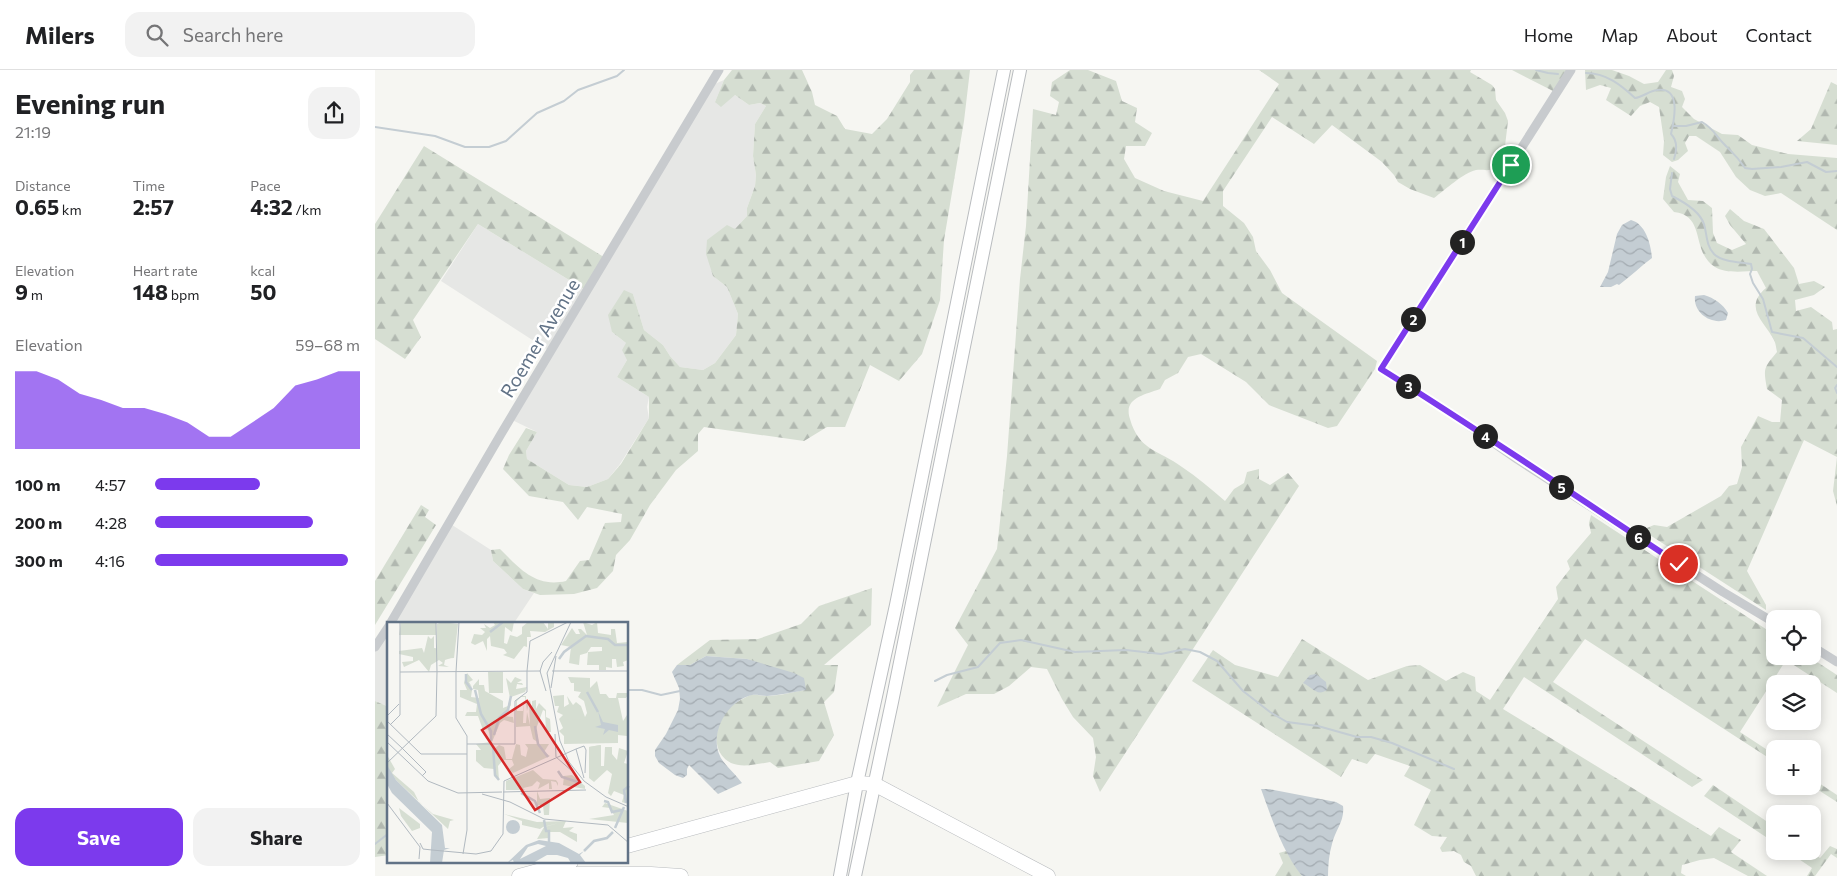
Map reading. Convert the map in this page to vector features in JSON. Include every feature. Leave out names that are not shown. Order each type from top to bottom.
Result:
[{"type":"highway","points":[[840,876],[857,783],[1004,70]]},
{"type":"highway","points":[[855,876],[1020,70]]},
{"type":"highway","points":[[629,845],[857,783],[874,784],[1048,876]]},
{"type":"highway","points":[[525,875],[564,864]]},
{"type":"highway","points":[[525,875],[651,874],[681,876]]},
{"type":"street","name":"Roemer Avenue","points":[[391,622],[719,70]]},
{"type":"street","points":[[1571,70],[1381,369],[1659,551],[1766,617]]},
{"type":"street","name":"Roemer Avenue","points":[[375,647],[387,628]]},
{"type":"street","points":[[1821,651],[1837,662]]},
{"type":"shaded area","points":[[724,80],[715,102],[735,95],[749,105],[760,103],[766,106],[755,124],[753,156],[756,175],[755,186],[747,208],[747,216],[735,229],[713,276],[727,287],[738,314],[736,335],[715,363],[703,370],[680,367],[663,345],[644,330],[633,294],[612,332],[626,343],[627,360],[617,377],[649,397],[647,407],[649,418],[620,464],[608,479],[587,487],[569,485],[527,459],[526,451],[537,432],[510,419],[551,352],[441,281],[478,224],[587,291],[710,86]]},
{"type":"shaded area","points":[[449,523],[491,550],[493,561],[523,589],[534,593],[515,622],[391,622]]},
{"type":"shaded area","points":[[387,629],[387,706],[375,701],[375,647]]},
{"type":"green space","points":[[732,70],[802,70],[812,92],[815,105],[837,116],[845,129],[872,134],[887,119],[910,82],[910,75],[914,70],[970,70],[964,121],[944,240],[940,300],[922,354],[899,381],[870,365],[845,427],[827,427],[804,441],[704,427],[698,434],[698,451],[676,470],[650,505],[630,540],[616,555],[613,571],[597,588],[574,594],[540,595],[523,589],[493,561],[491,550],[500,549],[521,569],[537,579],[545,582],[566,581],[580,561],[589,560],[605,523],[621,522],[622,514],[587,507],[578,520],[563,502],[529,496],[503,469],[509,455],[526,428],[537,432],[526,451],[527,459],[569,485],[587,487],[608,479],[621,464],[649,418],[649,397],[617,377],[627,360],[622,350],[626,343],[612,332],[608,315],[624,290],[633,294],[644,330],[663,345],[680,367],[703,370],[715,363],[736,335],[738,314],[727,287],[713,276],[706,254],[707,240],[727,225],[735,229],[747,216],[747,208],[755,186],[756,175],[753,156],[755,124],[766,106],[760,103],[749,105],[735,95],[721,107],[715,102],[724,80]]},
{"type":"green space","points":[[1070,70],[1088,70],[1116,81],[1122,101],[1137,108],[1135,122],[1152,133],[1145,146],[1126,146],[1124,159],[1135,178],[1164,191],[1203,201],[1279,84],[1259,70],[1471,70],[1470,72],[1492,85],[1495,89],[1496,100],[1508,121],[1505,146],[1496,168],[1471,172],[1434,198],[1410,189],[1398,182],[1382,162],[1332,125],[1314,144],[1272,117],[1223,191],[1223,206],[1244,223],[1253,237],[1256,251],[1270,270],[1282,293],[1377,361],[1375,369],[1337,426],[1328,428],[1269,405],[1246,382],[1201,354],[1188,357],[1178,373],[1165,380],[1160,389],[1136,398],[1129,406],[1130,419],[1134,430],[1144,444],[1174,461],[1225,501],[1234,489],[1244,483],[1247,472],[1259,469],[1259,479],[1270,485],[1288,473],[1299,486],[1100,792],[1093,776],[1096,757],[1093,738],[1073,717],[1047,669],[1031,667],[1009,686],[994,694],[966,694],[937,707],[968,645],[955,628],[997,549],[1007,456],[1020,279],[1026,226],[1033,109],[1056,115],[1059,102],[1050,96],[1052,82]]},
{"type":"green space","points":[[1512,70],[1571,70],[1557,93]]},
{"type":"green space","points":[[1585,70],[1612,70],[1644,84],[1658,82],[1666,70],[1672,70],[1674,76],[1671,87],[1682,91],[1685,99],[1682,107],[1694,119],[1722,134],[1738,135],[1752,145],[1788,154],[1837,158],[1837,230],[1781,193],[1765,196],[1750,190],[1736,177],[1720,152],[1696,136],[1689,136],[1685,143],[1688,151],[1678,160],[1672,162],[1663,155],[1664,141],[1659,107],[1650,102],[1640,106],[1631,116],[1606,100],[1611,88],[1600,85],[1586,90]]},
{"type":"green space","points":[[1831,82],[1837,85],[1837,145],[1797,141],[1811,129]]},
{"type":"green space","points":[[424,146],[607,259],[587,291],[478,224],[413,320],[421,337],[405,359],[375,339],[375,224]]},
{"type":"green space","points":[[1670,166],[1680,174],[1678,182],[1688,200],[1703,201],[1712,208],[1713,233],[1717,243],[1732,250],[1746,244],[1725,216],[1730,209],[1744,221],[1764,229],[1794,268],[1799,284],[1814,281],[1825,287],[1814,295],[1795,300],[1796,311],[1811,307],[1832,322],[1833,330],[1837,329],[1837,457],[1804,440],[1747,571],[1766,605],[1766,610],[1642,530],[1654,525],[1667,527],[1721,496],[1729,486],[1737,484],[1742,467],[1741,447],[1758,416],[1772,422],[1780,422],[1782,400],[1767,389],[1766,382],[1766,368],[1777,352],[1776,344],[1756,309],[1759,295],[1766,288],[1757,271],[1724,271],[1715,267],[1707,260],[1691,220],[1684,215],[1674,212],[1663,199],[1666,177]]},
{"type":"green space","points":[[1837,457],[1837,506],[1833,491]]},
{"type":"green space","points":[[421,505],[429,510],[425,517],[436,525],[375,625],[375,581]]},
{"type":"green space","points":[[1591,515],[1766,629],[1766,665],[1783,665],[1776,675],[1766,675],[1766,691],[1740,732],[1766,749],[1766,756],[1585,639],[1553,682],[1703,780],[1692,787],[1524,677],[1503,709],[1711,836],[1719,827],[1741,840],[1731,852],[1767,876],[1748,876],[1714,858],[1682,865],[1681,873],[1686,876],[1476,876],[1471,866],[1464,862],[1461,855],[1454,851],[1442,852],[1440,848],[1447,837],[1432,836],[1414,825],[1431,790],[1404,776],[1410,766],[1375,754],[1367,764],[1352,759],[1341,777],[1192,681],[1213,650],[1235,665],[1278,677],[1302,639],[1368,680],[1407,666],[1420,665],[1446,681],[1463,672],[1475,677],[1476,691],[1490,700],[1558,599],[1556,587],[1570,569],[1567,561],[1591,533],[1589,523]]},
{"type":"green space","points":[[872,588],[871,625],[824,665],[838,665],[834,692],[824,702],[834,735],[819,761],[778,768],[770,762],[750,765],[735,764],[723,757],[719,750],[717,732],[724,715],[737,702],[751,695],[772,696],[805,690],[767,666],[747,659],[706,656],[690,665],[677,665],[710,640],[758,639],[801,624],[819,606]]},
{"type":"green space","points":[[1794,665],[1821,665],[1837,675],[1837,693],[1821,683],[1821,675],[1809,675]]},
{"type":"green space","points":[[375,701],[387,706],[387,855],[375,857]]},
{"type":"green space","points":[[1821,784],[1837,795],[1837,802],[1821,792]]},
{"type":"green space","points":[[1713,785],[1766,821],[1766,837],[1704,796]]},
{"type":"green space","points":[[1830,846],[1837,849],[1837,858],[1831,854],[1815,876],[1807,876],[1812,868],[1800,860],[1821,860],[1821,857]]},
{"type":"green space","points":[[1286,851],[1302,876],[1275,876],[1283,863],[1279,853]]},
{"type":"water","points":[[1631,220],[1644,230],[1649,241],[1652,258],[1619,285],[1600,287],[1608,272],[1617,234],[1622,225]]},
{"type":"water","points":[[1704,295],[1724,307],[1728,313],[1726,320],[1715,321],[1700,312],[1695,302],[1695,296]]},
{"type":"water","points":[[706,656],[747,659],[794,673],[804,678],[806,690],[767,696],[752,695],[743,698],[728,711],[719,728],[717,747],[721,759],[742,783],[718,794],[689,765],[687,775],[683,778],[675,775],[659,763],[655,756],[655,750],[666,734],[678,710],[679,688],[672,672],[677,665],[690,665]]},
{"type":"water","points":[[1316,674],[1326,682],[1327,690],[1317,692],[1303,683],[1310,675]]},
{"type":"water","points":[[1261,789],[1336,802],[1343,806],[1343,816],[1333,839],[1330,852],[1328,876],[1302,876],[1283,845]]},
{"type":"waterway","points":[[375,127],[435,136],[465,147],[489,147],[506,141],[537,113],[564,101],[578,90],[617,76],[624,70]]},
{"type":"waterway","points":[[1536,70],[1558,74]]},
{"type":"waterway","points":[[1586,73],[1607,77],[1619,84],[1635,98],[1657,90],[1665,90],[1670,93],[1675,106],[1671,134],[1676,146],[1674,159]]},
{"type":"waterway","points":[[1673,126],[1686,126],[1702,122],[1712,130],[1745,168],[1781,167],[1807,162],[1826,172],[1837,171]]},
{"type":"waterway","points":[[1672,173],[1670,189],[1672,196],[1686,204],[1699,215],[1704,224],[1709,247],[1714,254],[1727,260],[1751,264],[1750,274],[1763,299],[1772,332],[1803,338],[1837,367]]},
{"type":"waterway","points":[[1837,385],[1835,388],[1837,393]]},
{"type":"waterway","points":[[935,681],[947,675],[978,667],[1000,643],[1021,640],[1075,652],[1126,650],[1161,654],[1185,649],[1200,652],[1217,661],[1243,691],[1270,712],[1287,722],[1318,726],[1357,737],[1371,737],[1392,743],[1454,769]]},
{"type":"waterway","points":[[629,690],[642,690],[661,695],[680,691]]},
{"type":"waterway","points":[[375,844],[387,835]]},
{"type":"route","points":[[1511,165],[1381,369],[1679,564]]}]
